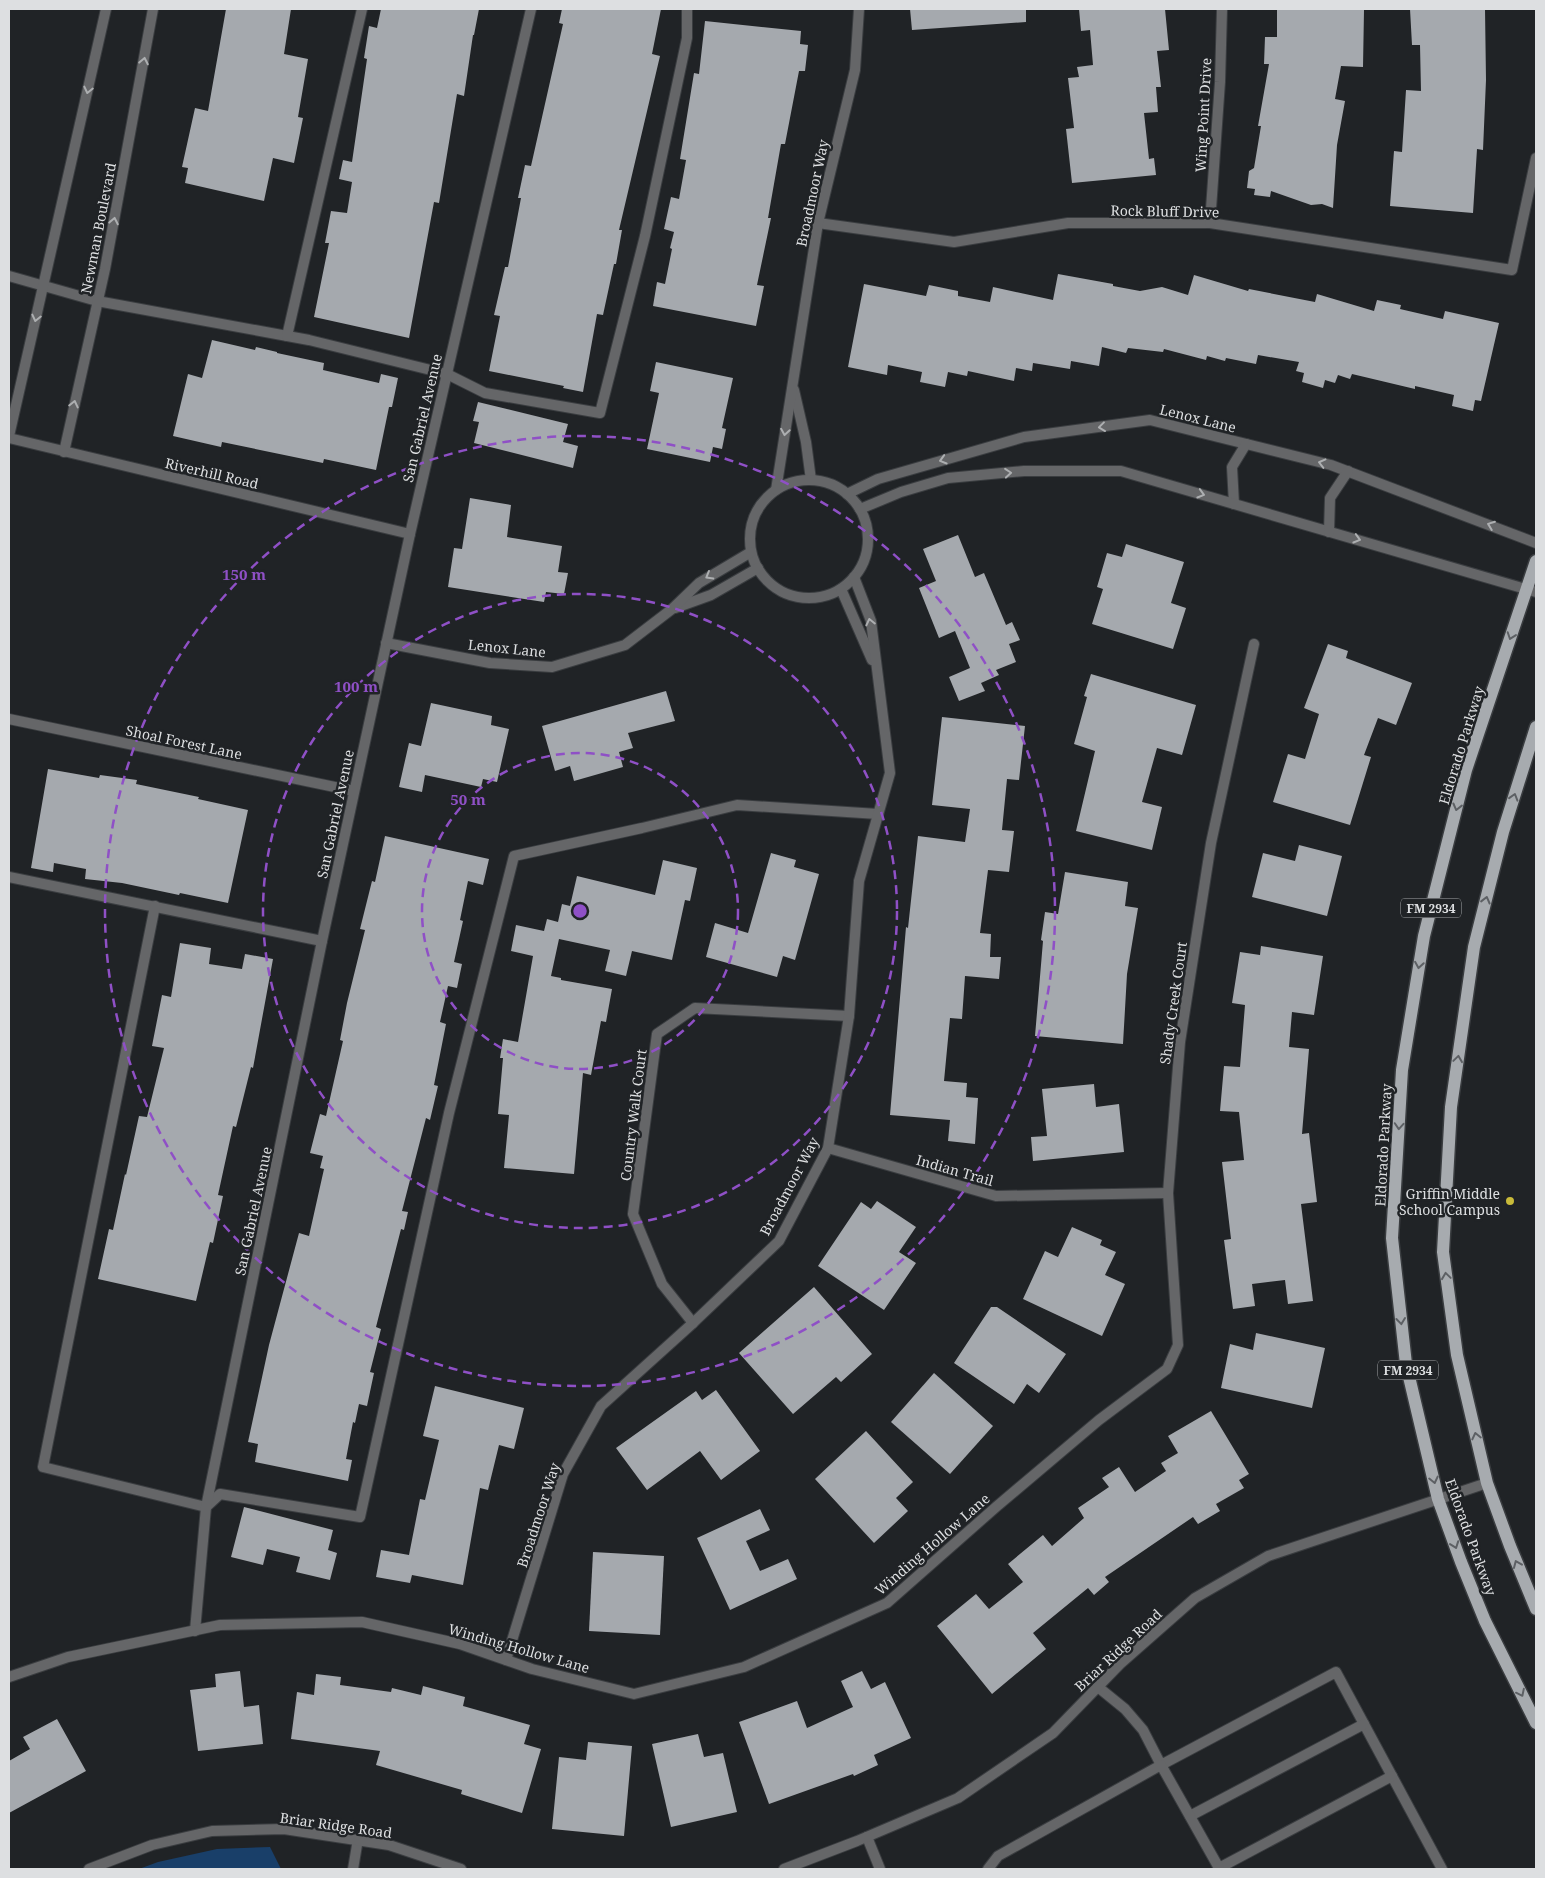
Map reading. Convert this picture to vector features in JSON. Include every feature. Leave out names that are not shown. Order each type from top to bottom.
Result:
[{"type":"main road","name":"Eldorado Parkway","points":[[1536,561],[1532,591],[1464,779],[1424,936],[1402,1070],[1392,1238],[1406,1364],[1438,1499],[1485,1621],[1536,1723]]},
{"type":"main road","name":"FM 2934","points":[[1536,727],[1503,832],[1474,947],[1451,1107],[1443,1252],[1457,1355],[1487,1483],[1536,1609]]},
{"type":"street","points":[[9,437],[106,9]]},
{"type":"street","name":"Newman Boulevard","points":[[64,452],[97,301],[153,9]]},
{"type":"street","points":[[288,336],[362,9]]},
{"type":"street","name":"San Gabriel Avenue","points":[[195,1631],[206,1507],[322,941],[410,534],[531,9]]},
{"type":"street","points":[[9,276],[97,301],[288,336],[447,374],[485,394],[600,413],[645,236],[687,38],[688,9]]},
{"type":"street","name":"Broadmoor Way","points":[[776,490],[818,223],[855,70],[859,9]]},
{"type":"street","name":"Wing Point Drive","points":[[1210,223],[1220,82],[1222,9]]},
{"type":"street","name":"Rock Bluff Drive","points":[[818,223],[954,242],[1068,223],[1210,223],[1512,270],[1536,158]]},
{"type":"street","name":"Broadmoor Way","points":[[792,384],[806,442],[811,480]]},
{"type":"street","name":"Lenox Lane","points":[[847,494],[878,479],[1024,436],[1150,420],[1332,465],[1536,543]]},
{"type":"street","name":"Riverhill Road","points":[[9,437],[64,452],[410,534]]},
{"type":"street","points":[[1234,504],[1232,467],[1246,444]]},
{"type":"street","points":[[860,509],[901,492],[948,478],[1024,471],[1121,471],[1532,591]]},
{"type":"street","points":[[1330,532],[1330,498],[1348,471]]},
{"type":"street","points":[[811,480],[830,484],[847,494],[860,509],[866,526],[868,544],[864,562],[854,577],[841,589],[823,597],[804,598],[786,594],[770,583],[758,568],[751,552],[750,534],[754,517],[763,502],[776,490],[791,483],[811,480]]},
{"type":"street","name":"Lenox Lane","points":[[386,643],[490,663],[552,667],[625,645],[672,609],[699,583],[751,552]]},
{"type":"street","name":"Lenox Lane","points":[[672,609],[711,595],[758,568]]},
{"type":"street","name":"Broadmoor Way","points":[[506,1660],[563,1474],[600,1406],[693,1323],[779,1241],[828,1148],[849,1016],[859,881],[890,773],[871,621],[854,577]]},
{"type":"street","name":"Broadmoor Way","points":[[841,589],[877,670]]},
{"type":"street","name":"Shady Creek Court","points":[[1167,1369],[1178,1345],[1168,1193],[1180,1042],[1213,833],[1254,644]]},
{"type":"street","name":"Shoal Forest Lane","points":[[9,719],[354,791]]},
{"type":"street","points":[[155,906],[43,1467],[206,1507],[220,1494],[360,1517],[449,1113],[514,856],[737,805],[878,814]]},
{"type":"street","points":[[9,876],[322,941]]},
{"type":"street","name":"Country Walk Court","points":[[693,1323],[662,1284],[633,1214],[657,1034],[695,1008],[849,1016]]},
{"type":"street","name":"Indian Trail","points":[[828,1148],[996,1196],[1168,1193]]},
{"type":"street","name":"Winding Hollow Lane","points":[[9,1677],[68,1657],[220,1625],[362,1622],[460,1644],[532,1669],[634,1694],[744,1667],[887,1603],[1099,1420],[1167,1369]]},
{"type":"street","name":"Briar Ridge Road","points":[[784,1869],[867,1837],[958,1798],[1053,1733],[1120,1664],[1195,1598],[1268,1556],[1487,1483]]},
{"type":"street","points":[[988,1869],[998,1856],[1161,1765],[1336,1672],[1442,1869]]},
{"type":"street","points":[[1098,1687],[1125,1709],[1143,1730],[1219,1868],[1392,1776]]},
{"type":"street","points":[[1190,1816],[1364,1724]]},
{"type":"street","name":"Briar Ridge Road","points":[[89,1869],[152,1845],[212,1830],[284,1828],[389,1845],[461,1869]]},
{"type":"street","points":[[867,1837],[880,1869]]},
{"type":"street","points":[[353,1869],[358,1839]]},
{"type":"shaded area","points":[[270,1847],[281,1869],[139,1869],[158,1862],[217,1849]]},
{"type":"building","points":[[226,9],[291,9],[284,54],[308,59],[298,117],[303,118],[294,163],[273,158],[264,201],[185,183],[188,168],[182,167],[195,108],[208,111]]},
{"type":"building","points":[[381,9],[479,9],[464,96],[457,94],[439,203],[434,202],[409,338],[314,317],[329,243],[325,243],[331,211],[347,213],[352,182],[339,179],[343,160],[352,162],[367,59],[364,58],[369,26],[377,28]]},
{"type":"building","points":[[562,9],[661,9],[652,54],[660,56],[619,230],[622,230],[616,264],[614,264],[603,315],[597,314],[583,392],[563,388],[564,386],[489,371],[500,316],[494,315],[505,267],[508,267],[525,165],[531,166],[563,24],[559,23]]},
{"type":"building","points":[[910,9],[1026,9],[1026,22],[912,30]]},
{"type":"building","points":[[1079,9],[1165,9],[1169,50],[1157,51],[1161,87],[1156,87],[1158,112],[1144,113],[1149,159],[1154,158],[1156,175],[1072,183],[1066,129],[1074,128],[1068,78],[1079,77],[1077,67],[1093,65],[1090,30],[1081,31]]},
{"type":"building","points":[[1277,9],[1364,10],[1363,67],[1341,66],[1335,99],[1345,101],[1337,145],[1333,208],[1322,204],[1311,205],[1271,191],[1270,197],[1254,195],[1255,189],[1247,188],[1249,171],[1254,168],[1261,126],[1258,126],[1269,64],[1264,64],[1265,37],[1277,37]]},
{"type":"building","points":[[1410,9],[1485,9],[1486,80],[1483,150],[1477,149],[1473,213],[1390,206],[1394,151],[1402,152],[1406,90],[1421,91],[1420,45],[1412,45]]},
{"type":"building","points":[[705,21],[801,31],[800,44],[808,45],[805,71],[799,71],[785,144],[781,144],[768,218],[771,218],[757,285],[764,286],[756,326],[653,306],[657,282],[665,284],[672,249],[670,248],[674,232],[664,229],[671,197],[679,199],[686,160],[680,159],[694,73],[699,74]]},
{"type":"building","points":[[1058,274],[1140,291],[1162,287],[1188,295],[1194,275],[1248,291],[1249,289],[1315,302],[1317,294],[1374,311],[1377,300],[1401,305],[1400,309],[1443,319],[1445,311],[1499,323],[1481,401],[1475,400],[1473,411],[1452,406],[1454,395],[1415,386],[1415,389],[1352,374],[1350,379],[1338,375],[1335,383],[1325,380],[1323,388],[1302,382],[1304,373],[1296,371],[1299,362],[1258,355],[1256,364],[1226,358],[1225,361],[1207,356],[1206,360],[1164,349],[1163,352],[1128,348],[1126,353],[1102,347],[1099,366],[1071,361],[1070,369],[1033,363],[1032,371],[1016,368],[1014,381],[968,371],[967,376],[948,372],[945,387],[920,382],[922,372],[888,365],[887,375],[848,367],[864,284],[926,296],[929,285],[958,291],[958,296],[990,302],[993,287],[1053,300]]},
{"type":"building","points":[[212,340],[255,350],[256,347],[324,363],[323,370],[379,383],[381,374],[398,378],[392,407],[389,407],[376,470],[324,459],[323,463],[222,442],[221,447],[173,436],[188,374],[202,378]]},
{"type":"building","points":[[656,362],[733,378],[722,428],[726,429],[722,449],[713,447],[710,462],[647,449],[659,393],[650,391]]},
{"type":"building","points":[[478,402],[568,424],[563,442],[578,446],[573,468],[474,443],[479,422],[473,421]]},
{"type":"building","points":[[470,498],[511,505],[507,537],[562,546],[558,572],[568,573],[564,594],[546,592],[544,602],[448,587],[454,548],[462,549]]},
{"type":"building","points":[[958,535],[975,577],[984,573],[1006,625],[1012,622],[1020,640],[1009,644],[1016,662],[996,670],[999,675],[981,683],[985,691],[959,701],[949,677],[970,668],[955,631],[939,638],[919,588],[936,581],[923,549]]},
{"type":"building","points":[[1126,544],[1184,562],[1171,603],[1186,608],[1173,649],[1092,624],[1103,589],[1097,587],[1107,553],[1122,557]]},
{"type":"building","points":[[1328,644],[1348,651],[1346,658],[1412,683],[1396,725],[1378,718],[1364,755],[1371,757],[1350,825],[1273,802],[1288,754],[1305,759],[1319,714],[1304,708]]},
{"type":"building","points":[[1091,674],[1196,705],[1182,755],[1157,748],[1142,802],[1162,807],[1152,850],[1076,831],[1095,751],[1074,744],[1087,697],[1084,696]]},
{"type":"building","points":[[666,691],[675,721],[628,733],[633,748],[619,752],[623,767],[574,781],[570,766],[555,771],[542,726]]},
{"type":"building","points":[[431,703],[492,716],[491,725],[509,729],[497,782],[483,779],[481,787],[425,775],[422,792],[399,787],[409,743],[421,746]]},
{"type":"building","points":[[942,717],[1025,726],[1019,780],[1007,779],[1002,830],[1014,831],[1009,872],[988,870],[980,933],[991,934],[990,957],[1001,957],[999,979],[965,976],[962,1019],[950,1018],[944,1081],[967,1083],[966,1097],[978,1098],[975,1144],[948,1141],[950,1120],[890,1115],[906,927],[908,928],[918,836],[965,842],[970,809],[932,805]]},
{"type":"building","points":[[48,769],[99,778],[100,775],[137,780],[136,784],[199,797],[198,799],[248,810],[228,903],[122,883],[85,879],[86,869],[54,863],[53,872],[31,868]]},
{"type":"building","points":[[385,836],[489,859],[483,885],[468,881],[460,920],[463,921],[454,962],[462,964],[457,988],[448,986],[440,1022],[446,1024],[434,1085],[438,1086],[430,1120],[426,1118],[402,1211],[408,1212],[404,1230],[401,1229],[376,1327],[381,1329],[370,1372],[374,1373],[367,1406],[359,1404],[355,1423],[353,1422],[346,1459],[352,1460],[348,1481],[255,1462],[258,1444],[248,1442],[269,1345],[299,1233],[309,1236],[324,1169],[320,1168],[323,1156],[310,1153],[320,1114],[326,1116],[343,1041],[340,1040],[347,1003],[365,930],[360,929],[372,881],[375,882]]},
{"type":"building","points":[[1299,845],[1342,856],[1327,916],[1252,897],[1263,853],[1295,861]]},
{"type":"building","points":[[771,853],[796,860],[794,867],[819,874],[795,960],[783,956],[777,977],[706,957],[715,923],[748,933]]},
{"type":"building","points":[[663,860],[697,868],[690,901],[685,900],[672,960],[632,951],[626,976],[605,971],[610,950],[559,939],[551,976],[561,978],[561,980],[612,989],[606,1022],[601,1021],[591,1075],[583,1073],[574,1174],[504,1168],[509,1115],[498,1114],[503,1058],[500,1058],[503,1039],[518,1042],[533,956],[511,951],[516,925],[544,931],[547,919],[558,922],[562,904],[570,906],[577,876],[655,895]]},
{"type":"building","points":[[1065,872],[1128,882],[1125,906],[1138,908],[1127,974],[1123,1044],[1035,1036],[1043,941],[1041,940],[1045,912],[1058,914]]},
{"type":"building","points":[[180,943],[211,948],[209,964],[242,969],[245,954],[273,959],[253,1068],[251,1067],[236,1127],[233,1126],[218,1195],[223,1196],[213,1243],[210,1242],[196,1301],[98,1279],[109,1229],[113,1230],[139,1116],[147,1117],[164,1048],[152,1046],[162,995],[171,997]]},
{"type":"building","points":[[1261,946],[1323,956],[1314,1015],[1292,1012],[1289,1047],[1309,1049],[1302,1134],[1309,1133],[1317,1202],[1301,1204],[1313,1301],[1288,1304],[1285,1280],[1252,1284],[1255,1306],[1233,1309],[1224,1240],[1231,1239],[1222,1162],[1244,1160],[1239,1112],[1220,1111],[1224,1066],[1240,1067],[1245,1005],[1232,1003],[1240,952],[1260,955]]},
{"type":"building","points":[[1094,1084],[1096,1107],[1119,1104],[1124,1152],[1033,1161],[1031,1137],[1047,1136],[1042,1089]]},
{"type":"building","points":[[877,1201],[916,1227],[899,1252],[916,1263],[884,1310],[818,1266],[861,1202],[871,1209]]},
{"type":"building","points":[[1072,1227],[1102,1240],[1100,1245],[1116,1252],[1105,1275],[1125,1284],[1102,1336],[1023,1299],[1045,1251],[1058,1257]]},
{"type":"building","points":[[814,1287],[872,1354],[841,1382],[836,1377],[793,1414],[739,1353]]},
{"type":"building","points":[[991,1307],[997,1307],[1066,1354],[1039,1393],[1027,1384],[1014,1404],[954,1363]]},
{"type":"building","points":[[1256,1333],[1325,1348],[1312,1408],[1221,1388],[1230,1344],[1253,1350]]},
{"type":"building","points":[[934,1373],[993,1426],[950,1474],[891,1422]]},
{"type":"building","points":[[435,1386],[524,1408],[514,1449],[499,1445],[488,1490],[480,1488],[463,1585],[412,1575],[410,1583],[376,1577],[381,1550],[409,1555],[420,1499],[425,1500],[439,1440],[423,1436]]},
{"type":"building","points":[[716,1390],[760,1451],[721,1480],[700,1451],[647,1490],[616,1448],[696,1391],[702,1400]]},
{"type":"building","points":[[1211,1411],[1249,1474],[1239,1480],[1244,1488],[1216,1504],[1220,1511],[1198,1524],[1193,1517],[1105,1577],[1109,1582],[1094,1595],[1088,1588],[1033,1633],[1046,1649],[992,1694],[937,1626],[976,1594],[989,1609],[1023,1582],[1008,1564],[1043,1535],[1052,1546],[1084,1518],[1078,1508],[1109,1487],[1102,1478],[1119,1467],[1135,1492],[1166,1471],[1161,1463],[1178,1453],[1168,1436]]},
{"type":"building","points":[[866,1431],[913,1482],[896,1498],[908,1511],[874,1543],[815,1479]]},
{"type":"building","points":[[244,1507],[333,1530],[328,1550],[337,1553],[330,1580],[296,1572],[300,1557],[267,1549],[263,1565],[231,1557]]},
{"type":"building","points":[[760,1509],[770,1530],[746,1541],[760,1571],[788,1559],[797,1579],[730,1610],[697,1538]]},
{"type":"building","points":[[593,1552],[664,1556],[660,1635],[589,1631]]},
{"type":"building","points":[[240,1671],[244,1707],[259,1705],[263,1744],[198,1751],[190,1690],[216,1687],[215,1674]]},
{"type":"building","points":[[862,1671],[871,1689],[885,1682],[911,1738],[874,1755],[878,1765],[854,1776],[853,1774],[769,1804],[739,1722],[797,1701],[807,1728],[853,1707],[841,1681]]},
{"type":"building","points":[[316,1674],[341,1677],[340,1685],[391,1692],[392,1688],[421,1695],[423,1686],[465,1697],[463,1706],[530,1725],[524,1744],[541,1749],[522,1813],[461,1794],[462,1790],[376,1765],[380,1751],[291,1739],[297,1692],[314,1695]]},
{"type":"building","points":[[57,1719],[86,1771],[9,1813],[9,1761],[30,1749],[23,1737]]},
{"type":"building","points":[[698,1734],[704,1757],[723,1753],[737,1812],[671,1827],[652,1744]]},
{"type":"building","points":[[588,1742],[632,1746],[624,1836],[552,1829],[559,1757],[586,1760]]},
{"type":"place","name":"Griffin Middle School Campus","points":[[1510,1201]]}]
